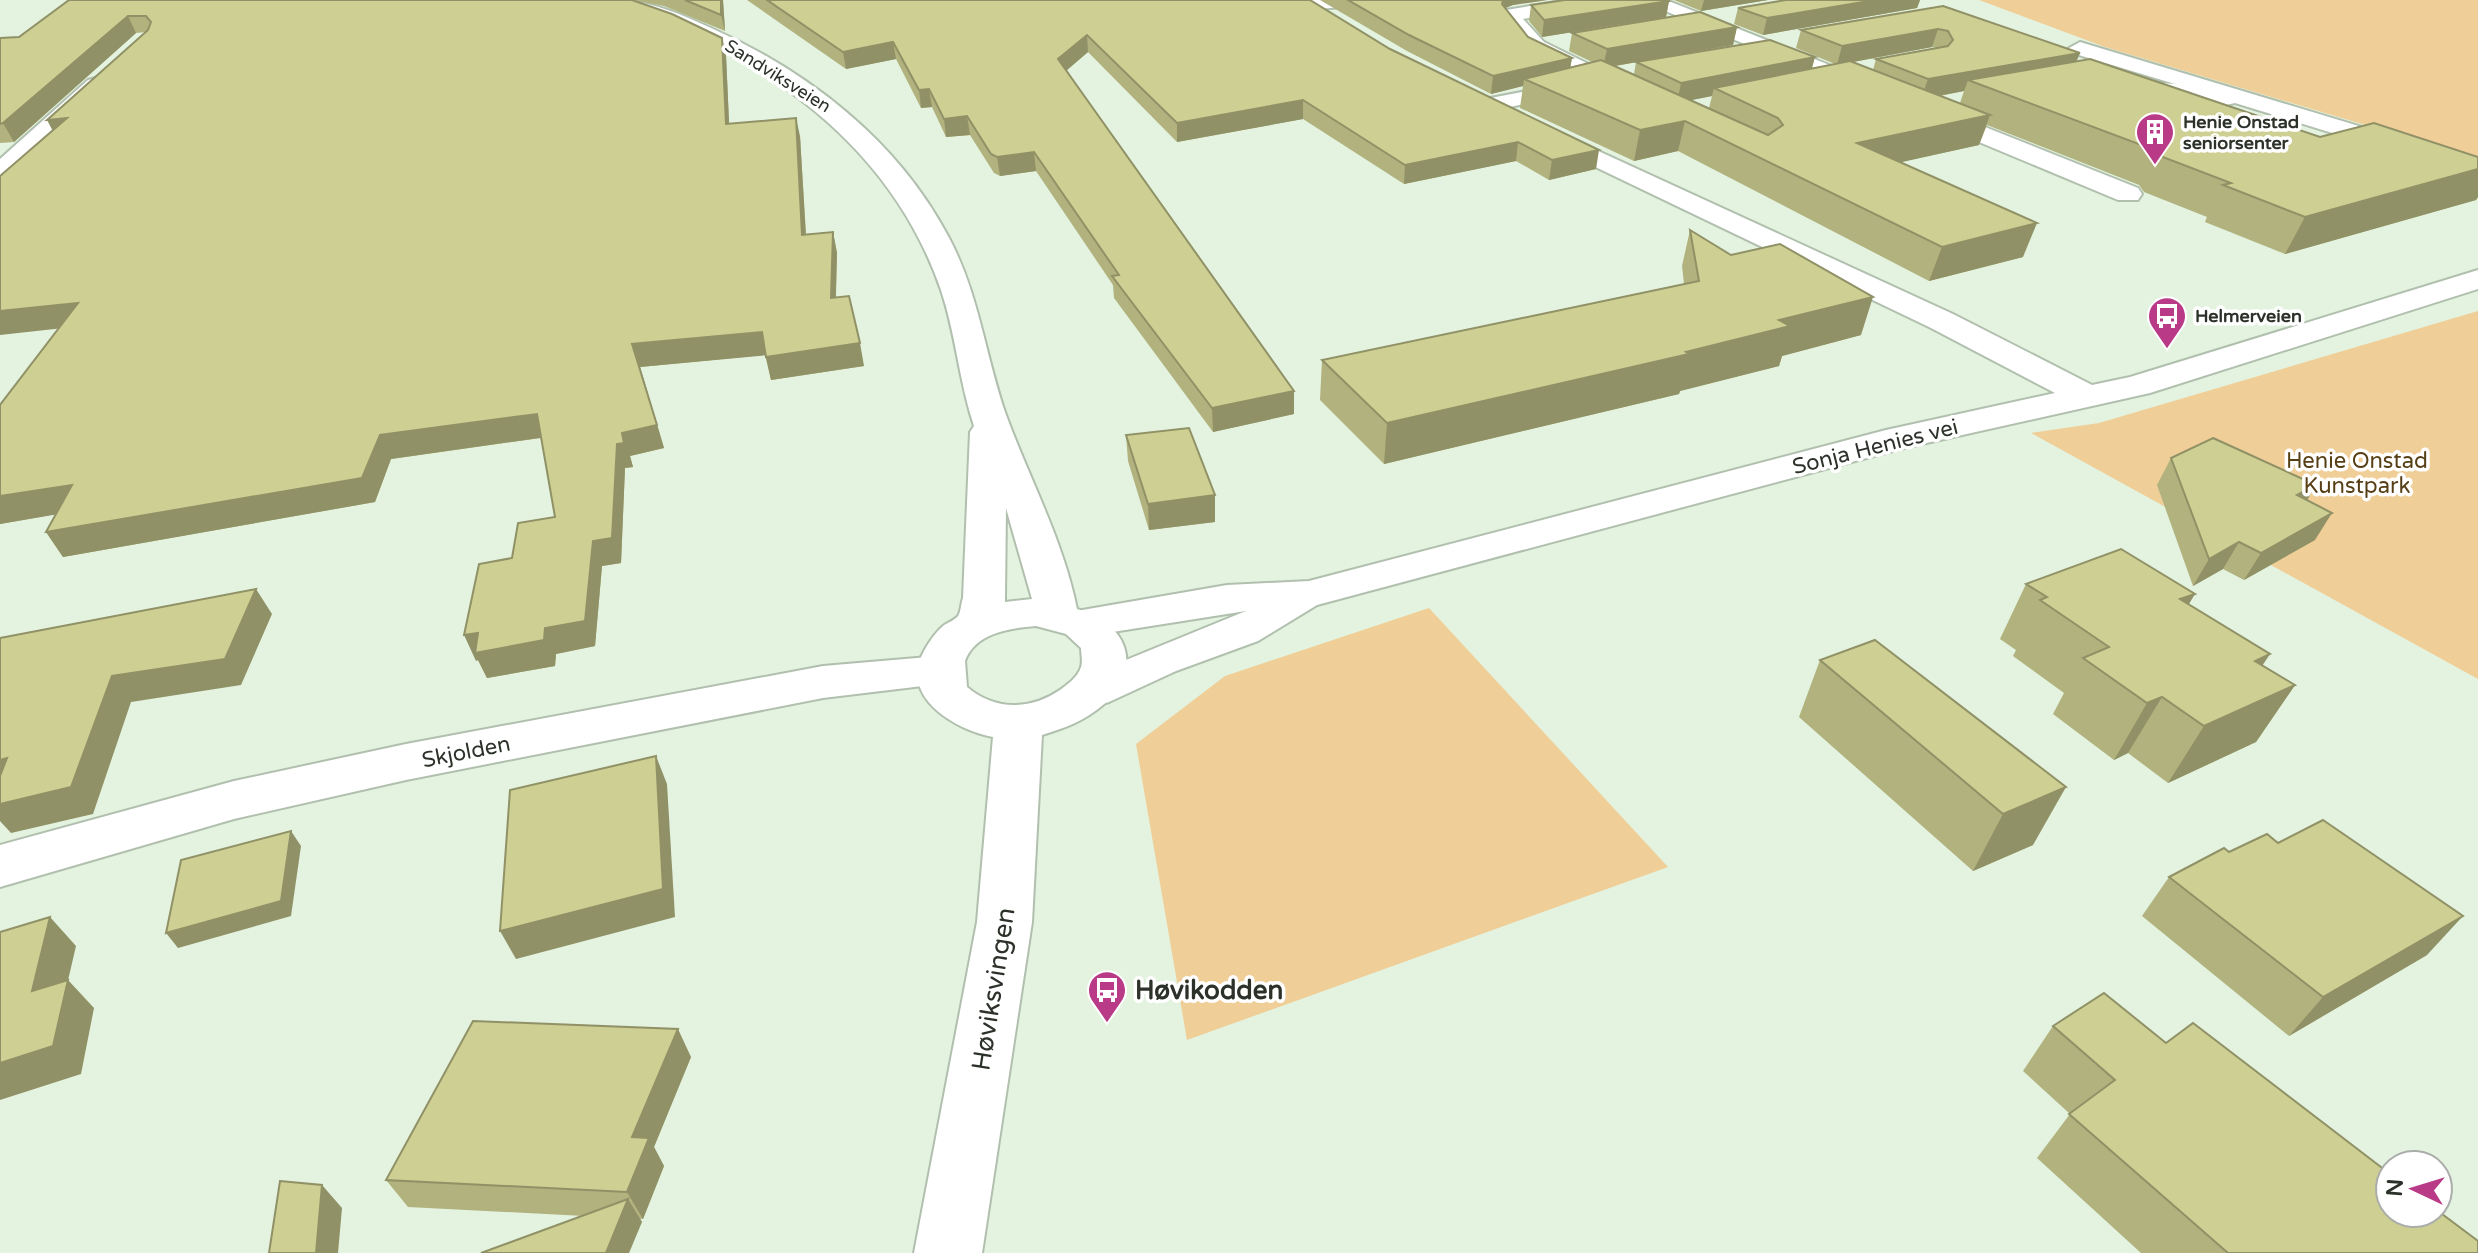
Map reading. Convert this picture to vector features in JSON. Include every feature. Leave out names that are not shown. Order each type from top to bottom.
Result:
[{"type":"street","name":"Sandviksveien","points":[[623,0],[713,36],[793,82],[839,115],[902,181],[930,226],[957,291],[988,414]]},
{"type":"street","points":[[1306,3],[1356,0]]},
{"type":"street","points":[[1608,0],[1513,14],[1512,18],[1536,47],[1649,102]]},
{"type":"street","points":[[1649,0],[2128,194]]},
{"type":"street","points":[[1306,3],[1349,29]]},
{"type":"street","points":[[1656,28],[1745,14]]},
{"type":"street","points":[[1722,56],[1806,38]]},
{"type":"street","points":[[1536,47],[1566,42]]},
{"type":"street","points":[[2236,96],[2222,99],[2177,93],[2104,76],[2069,52],[2236,96],[2478,170]]},
{"type":"street","points":[[1799,88],[1878,67]]},
{"type":"street","points":[[0,173],[112,71]]},
{"type":"street","points":[[1629,73],[1476,99],[1942,321],[2090,398]]},
{"type":"street","points":[[1920,109],[1963,100]]},
{"type":"street","name":"Sonja Henies vei","points":[[1068,619],[1227,598],[1309,594],[1899,438],[2090,398],[2478,279]]},
{"type":"street","name":"Sonja Henies vei","points":[[2439,292],[2478,300]]},
{"type":"street","points":[[988,414],[1044,548],[1068,619]]},
{"type":"street","points":[[978,625],[984,598],[988,414]]},
{"type":"street","name":"Sonja Henies vei","points":[[1093,691],[1160,660],[1242,631],[1309,594]]},
{"type":"street","points":[[1017,613],[1068,619],[1099,638],[1105,649],[1106,663],[1093,691],[1071,709],[1051,717],[1018,722],[997,721],[968,713],[947,696],[940,671],[946,653],[978,625],[1017,613]]},
{"type":"street","name":"Skjolden","points":[[0,866],[234,800],[406,762],[823,682],[940,671]]},
{"type":"street","name":"Høviksvingen","points":[[948,1253],[1007,910],[1018,797],[1018,722]]},
{"type":"green space","points":[[1979,0],[2478,0],[2478,159],[2105,47]]},
{"type":"green space","name":"Henie Onstad Kunstpark","points":[[2478,311],[2478,679],[2031,433],[2099,423]]},
{"type":"green space","points":[[1429,608],[1668,867],[1187,1040],[1136,744],[1225,676]]},
{"type":"building","points":[[69,0],[632,0],[672,14],[722,38],[726,124],[796,118],[802,235],[833,232],[831,298],[849,296],[860,343],[766,357],[762,332],[632,344],[657,425],[622,433],[624,443],[617,444],[612,538],[593,541],[585,621],[545,628],[544,640],[475,653],[478,633],[464,635],[479,564],[512,558],[518,523],[555,517],[537,414],[380,435],[362,478],[46,532],[72,485],[0,496],[0,405],[78,303],[0,311],[0,176],[67,118],[47,120],[148,30],[151,22],[146,16],[128,16],[0,124],[0,38],[19,37]]},
{"type":"building","points":[[685,0],[721,0],[721,15]]},
{"type":"building","points":[[767,0],[1310,0],[1390,49],[1599,150],[1552,160],[1518,142],[1405,165],[1303,100],[1177,123],[1087,35],[1058,59],[1294,391],[1212,408],[1112,276],[1119,275],[1034,152],[997,157],[991,154],[967,116],[944,119],[929,89],[919,90],[893,42],[843,52]]},
{"type":"building","points":[[1348,0],[1503,0],[1502,4],[1528,37],[1572,58],[1493,76],[1409,35]]},
{"type":"building","points":[[1565,0],[1669,1],[1544,20],[1531,5]]},
{"type":"building","points":[[1786,0],[1875,0],[1767,18],[1738,8]]},
{"type":"building","points":[[1943,6],[2080,53],[1928,79],[1876,59],[1948,46],[1953,40],[1948,31],[1938,29],[1842,46],[1801,30]]},
{"type":"building","points":[[1700,12],[1737,27],[1607,49],[1572,33]]},
{"type":"building","points":[[1770,40],[1815,57],[1681,83],[1636,62]]},
{"type":"building","points":[[2090,59],[2320,137],[2374,123],[2478,157],[2478,169],[2305,217],[2223,185],[2231,183],[2160,156],[2155,150],[1968,80]]},
{"type":"building","points":[[1601,60],[1768,135],[1783,125],[1778,118],[1714,88],[1850,61],[1990,115],[1857,143],[2037,223],[1942,247],[1685,121],[1640,130],[1524,79]]},
{"type":"building","points":[[1690,230],[1731,255],[1780,244],[1873,297],[1779,320],[1790,326],[1686,352],[1689,354],[1387,423],[1322,360],[1699,281]]},
{"type":"building","points":[[1189,428],[1215,495],[1148,504],[1126,435]]},
{"type":"building","points":[[2213,438],[2316,485],[2297,495],[2332,513],[2261,553],[2239,542],[2209,559],[2171,458]]},
{"type":"building","points":[[2121,549],[2195,594],[2180,599],[2270,654],[2255,661],[2295,685],[2204,726],[2162,697],[2147,703],[2083,658],[2109,647],[2040,600],[2047,597],[2026,584]]},
{"type":"building","points":[[256,589],[225,659],[112,676],[71,787],[0,804],[0,776],[7,758],[0,760],[0,638]]},
{"type":"building","points":[[1875,640],[2066,787],[2003,814],[1820,660]]},
{"type":"building","points":[[656,756],[663,889],[500,931],[510,790]]},
{"type":"building","points":[[2323,820],[2463,916],[2323,997],[2169,877],[2224,848],[2229,852],[2267,834],[2278,843]]},
{"type":"building","points":[[291,831],[281,901],[166,933],[181,860]]},
{"type":"building","points":[[50,917],[32,991],[68,980],[53,1046],[0,1063],[0,932]]},
{"type":"building","points":[[2104,993],[2166,1043],[2193,1023],[2374,1162],[2374,1229],[2454,1229],[2454,1223],[2478,1241],[2478,1253],[2228,1253],[2069,1114],[2115,1080],[2053,1026]]},
{"type":"building","points":[[473,1021],[678,1029],[632,1137],[649,1138],[627,1192],[386,1180]]},
{"type":"building","points":[[280,1181],[322,1185],[316,1253],[269,1253]]},
{"type":"building","points":[[628,1199],[606,1253],[481,1253]]},
{"type":"place","name":"Henie Onstad seniorsenter","points":[[2155,166]]},
{"type":"place","name":"Helmerveien","points":[[2167,350]]},
{"type":"place","name":"Høvikodden","points":[[1107,1024]]}]
